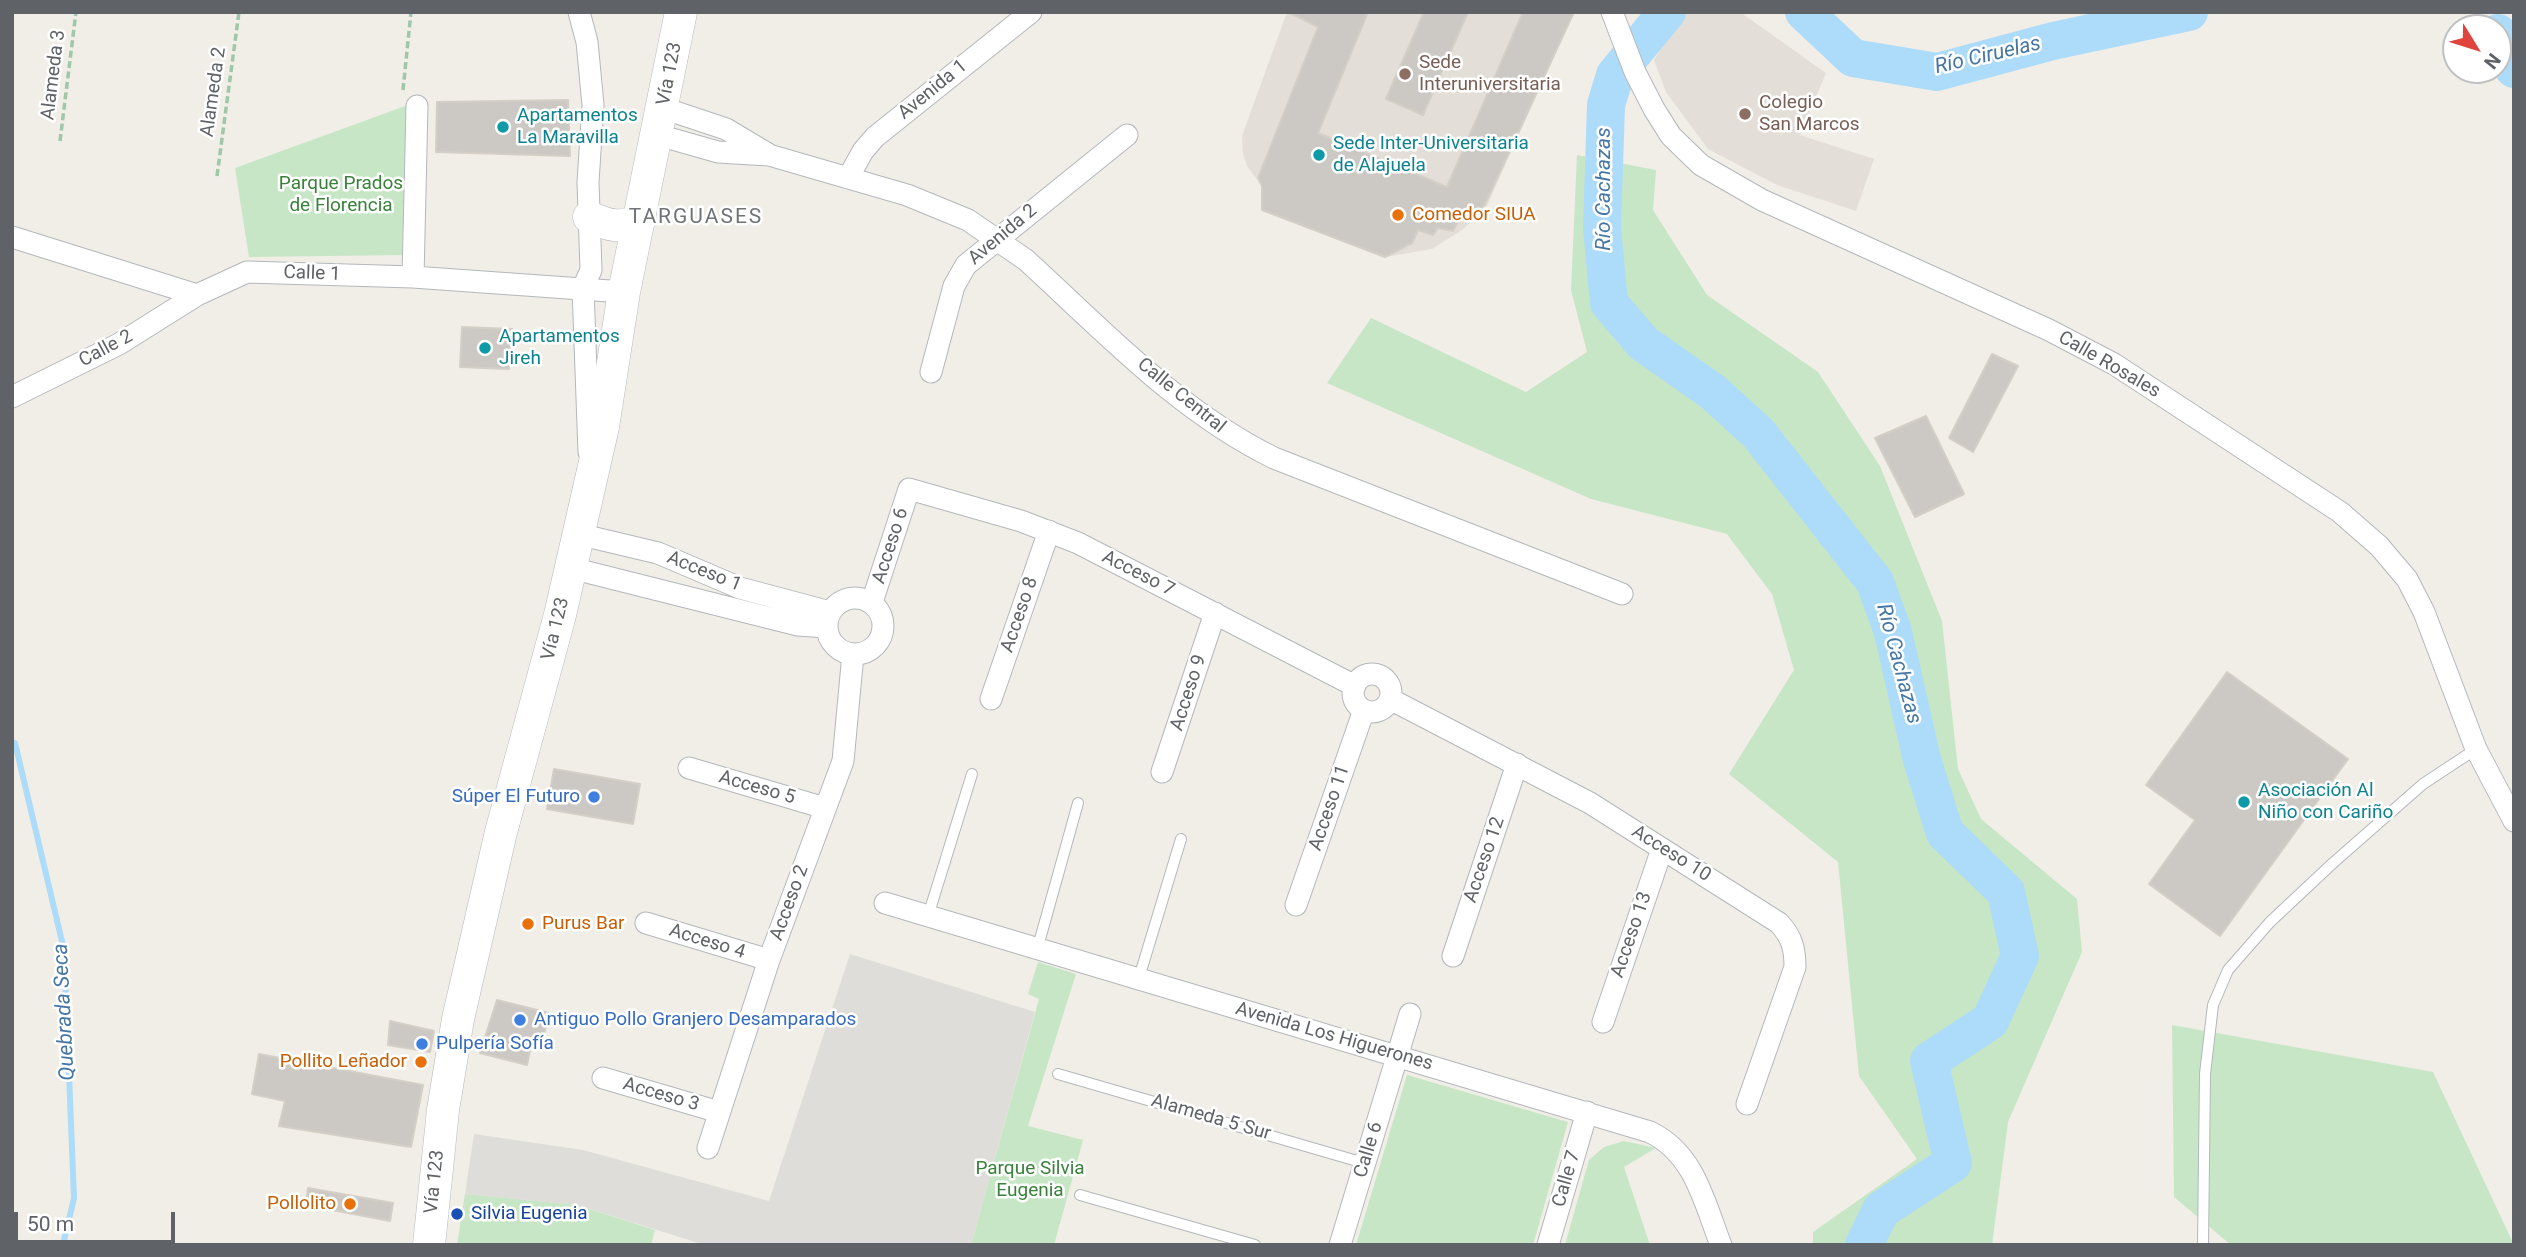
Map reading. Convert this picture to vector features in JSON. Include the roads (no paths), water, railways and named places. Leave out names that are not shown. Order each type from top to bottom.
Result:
[{"type":"main road","name":"Vía 123","points":[[429,1245],[443,1110],[458,1019],[500,832],[571,568],[603,427],[624,292],[681,12]]},
{"type":"main road","points":[[589,216],[618,227],[640,219]]},
{"type":"street","points":[[579,12],[587,43],[593,104],[589,216],[591,270],[583,288],[590,477]]},
{"type":"street","name":"Avenida 1","points":[[848,178],[875,137],[1031,12]]},
{"type":"street","name":"Calle Rosales","points":[[1612,12],[1635,72],[1671,136],[1700,165],[1730,184],[2049,330],[2115,364],[2340,512],[2379,546],[2407,579],[2424,612],[2476,749],[2514,821]]},
{"type":"street","points":[[413,277],[417,106]]},
{"type":"street","name":"Calle Central","points":[[660,122],[718,152],[769,155],[938,206],[996,237],[1196,413],[1234,439],[1273,458],[1622,594]]},
{"type":"street","name":"Avenida 2","points":[[931,372],[954,286],[966,265],[996,237],[1127,135]]},
{"type":"street","points":[[12,237],[197,295]]},
{"type":"street","name":"Calle 1","points":[[197,295],[247,272],[413,277],[624,292]]},
{"type":"street","name":"Calle 2","points":[[12,397],[119,344],[197,295]]},
{"type":"street","name":"Acceso 7","points":[[909,489],[1049,531],[1355,686]]},
{"type":"street","name":"Acceso 6","points":[[872,602],[909,489]]},
{"type":"street","name":"Acceso 8","points":[[991,699],[1049,531]]},
{"type":"street","name":"Acceso 1","points":[[578,534],[630,545],[689,564],[740,588],[829,620]]},
{"type":"street","points":[[623,582],[630,545]]},
{"type":"street","name":"Acceso 1","points":[[571,568],[798,625],[829,620]]},
{"type":"street","points":[[737,611],[740,588]]},
{"type":"street","points":[[854,597],[872,602],[882,617],[882,635],[870,650],[853,654],[838,649],[829,620],[845,599],[854,597]]},
{"type":"street","name":"Acceso 9","points":[[1163,772],[1215,613]]},
{"type":"street","name":"Acceso 2","points":[[708,1148],[769,961],[843,761],[853,654]]},
{"type":"street","points":[[1379,675],[1390,688],[1390,699],[1382,709],[1364,710],[1356,703],[1355,686],[1362,677],[1379,675]]},
{"type":"street","name":"Acceso 10","points":[[1390,699],[1590,803],[1779,923],[1788,933],[1795,948],[1795,967],[1747,1104]]},
{"type":"street","name":"Acceso 11","points":[[1296,905],[1364,710]]},
{"type":"street","name":"Acceso 12","points":[[1453,956],[1517,764]]},
{"type":"street","name":"Acceso 5","points":[[688,768],[825,808]]},
{"type":"street","name":"Acceso 13","points":[[1603,1022],[1662,849]]},
{"type":"street","name":"Avenida Los Higuerones","points":[[885,904],[1650,1132],[1680,1152],[1691,1168],[1721,1245]]},
{"type":"street","name":"Acceso 4","points":[[646,923],[769,961]]},
{"type":"street","name":"Calle 6","points":[[1340,1245],[1410,1014]]},
{"type":"street","name":"Acceso 3","points":[[603,1077],[719,1112]]},
{"type":"street","name":"Calle 7","points":[[1548,1245],[1587,1112]]},
{"type":"lane","points":[[2203,1245],[2205,1074],[2213,1005],[2228,970],[2270,922],[2333,863],[2423,784],[2476,749]]},
{"type":"lane","points":[[928,916],[972,774]]},
{"type":"lane","points":[[1037,950],[1078,803]]},
{"type":"lane","points":[[1138,981],[1181,839]]},
{"type":"lane","name":"Alameda 5 Sur","points":[[1058,1074],[1364,1163]]},
{"type":"lane","points":[[1080,1195],[1255,1245]]},
{"type":"waterway","name":"Río Cachazas","points":[[1667,12],[1615,75],[1606,105],[1602,228],[1609,303],[1643,343],[1713,392],[1758,433],[1875,582],[1893,632],[1922,760],[1945,833],[2006,892],[2020,956],[1990,1021],[1929,1061],[1953,1163],[1881,1210],[1864,1245]]},
{"type":"waterway","name":"Río Ciruelas","points":[[1804,12],[1853,58],[1937,72],[2053,41],[2189,12]]},
{"type":"waterway","name":"Río Ciruelas","points":[[2512,64],[2514,69]]},
{"type":"waterway","name":"Quebrada Seca","points":[[12,742],[15,743],[64,950],[74,1198],[63,1245]]},
{"type":"place","name":"Sede Interuniversitaria","points":[[1405,74]]},
{"type":"place","name":"Colegio San Marcos","points":[[1745,114]]},
{"type":"place","name":"Apartamentos La Maravilla","points":[[503,127]]},
{"type":"place","name":"Sede Inter-Universitaria de Alajuela","points":[[1319,155]]},
{"type":"place","name":"Comedor SIUA","points":[[1398,215]]},
{"type":"place","name":"Apartamentos Jireh","points":[[485,348]]},
{"type":"place","name":"Súper El Futuro","points":[[594,797]]},
{"type":"place","name":"Asociación Al Niño con Cariño","points":[[2244,802]]},
{"type":"place","name":"Purus Bar","points":[[528,924]]},
{"type":"place","name":"Antiguo Pollo Granjero Desamparados","points":[[520,1020]]},
{"type":"place","name":"Pulpería Sofía","points":[[422,1044]]},
{"type":"place","name":"Pollito Leñador","points":[[421,1062]]},
{"type":"place","name":"Pollolito","points":[[350,1204]]},
{"type":"place","name":"Silvia Eugenia","points":[[457,1214]]},
{"type":"district","name":"TARGUASES","points":[[696,218]]},
{"type":"park label","name":"Parque Prados de Florencia","points":[[341,195]]},
{"type":"park label","name":"Parque Silvia Eugenia","points":[[1030,1180]]}]
